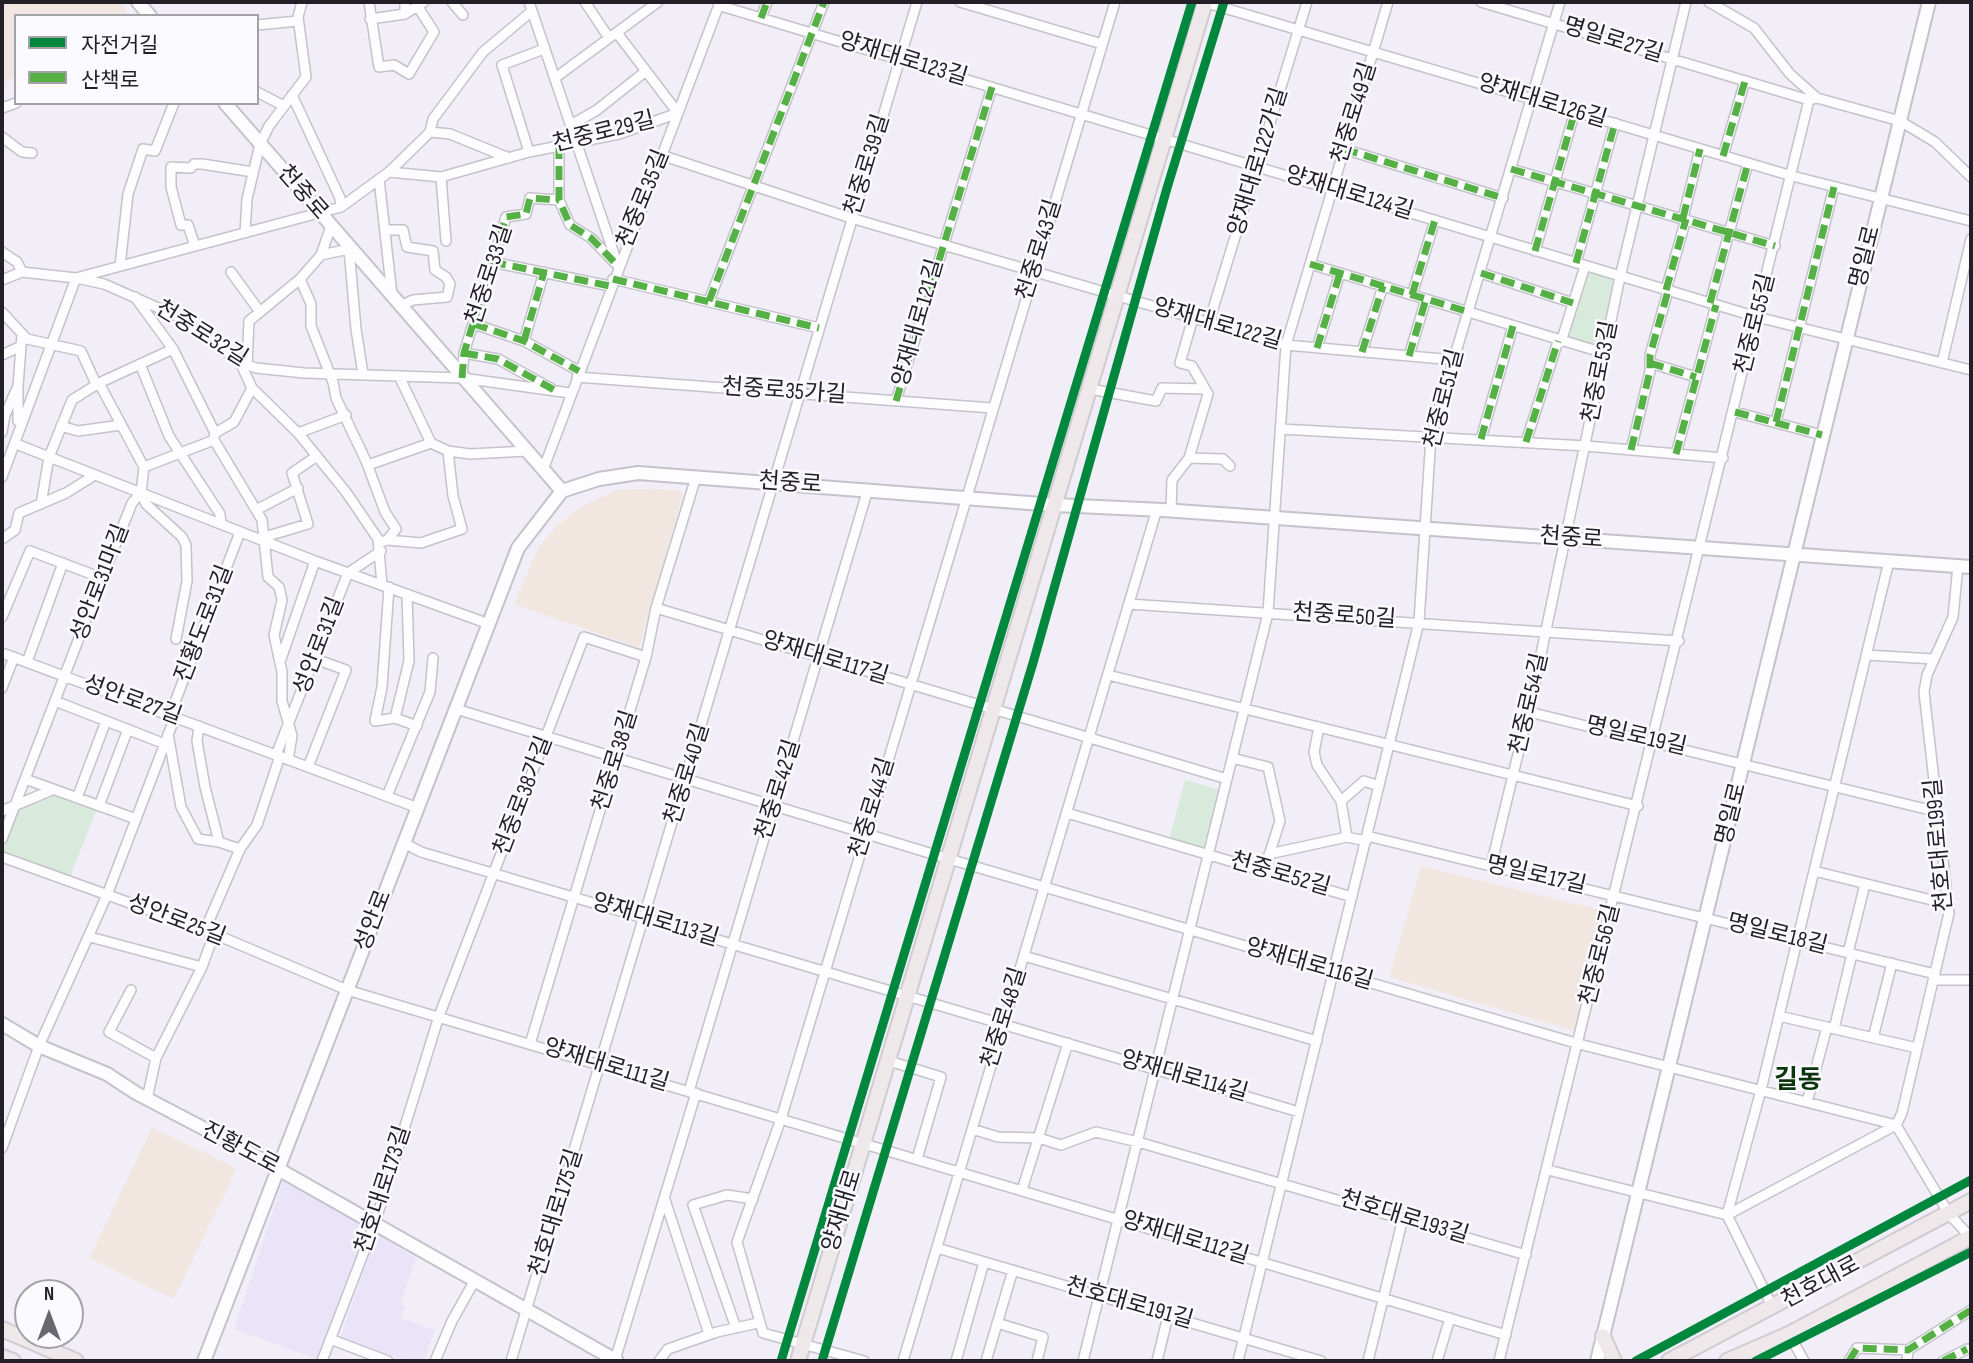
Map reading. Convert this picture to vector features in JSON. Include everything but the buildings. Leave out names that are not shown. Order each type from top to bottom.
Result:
[{"type":"main road","name":"양재대로","points":[[798,1361],[1205,2]]},
{"type":"main road","name":"천호대로","points":[[1669,1361],[1971,1201]]},
{"type":"main road","name":"천호대로","points":[[1727,1361],[1788,1334],[1971,1237]]},
{"type":"main road","points":[[2,1329],[76,1361]]},
{"type":"main road","points":[[1603,1336],[1614,1361]]},
{"type":"main road","points":[[2,1357],[13,1361]]},
{"type":"street","points":[[260,144],[306,77],[298,21],[302,2]]},
{"type":"street","points":[[369,2],[370,19],[379,67],[394,65],[409,75],[434,32],[421,5],[405,15],[370,19]]},
{"type":"street","points":[[405,2],[405,15]]},
{"type":"street","points":[[452,2],[463,15]]},
{"type":"street","points":[[585,2],[646,71],[678,113]]},
{"type":"street","points":[[555,78],[659,2]]},
{"type":"street","points":[[761,18],[767,2]]},
{"type":"street","points":[[813,33],[824,2]]},
{"type":"street","name":"천중로39길","points":[[774,483],[917,2]]},
{"type":"street","points":[[960,2],[1102,44]]},
{"type":"street","name":"천중로43길","points":[[965,498],[1115,2]]},
{"type":"street","name":"양재대로126길","points":[[1205,2],[1792,176],[1971,221]]},
{"type":"street","name":"양재대로122가길","points":[[1209,323],[1307,2]]},
{"type":"street","name":"천중로49길","points":[[1276,518],[1286,345],[1388,2]]},
{"type":"street","name":"명일로27길","points":[[1481,2],[1745,80],[1900,121]]},
{"type":"street","name":"천중로51길","points":[[1427,529],[1431,436],[1560,2]]},
{"type":"street","name":"천중로53길","points":[[1566,539],[1620,277],[1686,2]]},
{"type":"street","points":[[1709,2],[1754,28],[1813,99]]},
{"type":"street","name":"명일로","points":[[1597,1361],[1929,2]]},
{"type":"street","name":"양재대로123길","points":[[721,4],[1163,140]]},
{"type":"street","name":"천중로35길","points":[[543,470],[611,283],[721,4]]},
{"type":"street","points":[[2,280],[22,272],[76,278],[341,207],[389,172],[430,132],[433,119],[484,52],[530,6],[571,125],[573,142],[618,266]]},
{"type":"street","points":[[259,25],[298,21]]},
{"type":"street","name":"양재대로123길","points":[[754,186],[813,33]]},
{"type":"street","name":"천중로29길","points":[[529,152],[502,65],[544,49]]},
{"type":"street","points":[[571,125],[597,110],[646,71]]},
{"type":"street","points":[[1723,156],[1745,80]]},
{"type":"street","name":"양재대로123길","points":[[942,245],[992,87]]},
{"type":"street","points":[[259,93],[284,106]]},
{"type":"street","points":[[292,95],[340,198],[341,207]]},
{"type":"street","name":"천중로55길","points":[[1701,548],[1813,99]]},
{"type":"street","points":[[120,266],[128,194],[143,149],[155,151],[173,105]]},
{"type":"street","name":"천중로","points":[[227,105],[349,249],[562,491],[599,480],[638,473],[1055,505],[1157,509],[1965,566]]},
{"type":"street","points":[[1535,251],[1575,111]]},
{"type":"street","name":"천중로29길","points":[[389,172],[442,177],[529,152],[619,134],[678,113]]},
{"type":"street","points":[[1900,121],[1935,142],[1971,177]]},
{"type":"street","points":[[1526,442],[1573,303],[1595,193],[1615,123]]},
{"type":"street","points":[[430,132],[450,134],[509,158]]},
{"type":"street","points":[[2,137],[22,152],[32,153]]},
{"type":"street","name":"양재대로124길","points":[[1163,140],[1757,317],[1971,370]]},
{"type":"street","name":"천중로","points":[[245,233],[243,220],[260,144]]},
{"type":"street","points":[[559,145],[559,200],[570,225],[592,238],[618,266]]},
{"type":"street","points":[[1345,149],[1503,198]]},
{"type":"street","points":[[1631,450],[1700,149]]},
{"type":"street","name":"양재대로121길","points":[[662,155],[851,218],[1118,296]]},
{"type":"street","points":[[1676,454],[1748,163]]},
{"type":"street","points":[[195,246],[188,225],[181,225],[171,187],[171,167],[191,168],[194,164],[202,164],[253,172]]},
{"type":"street","points":[[1511,169],[1775,246]]},
{"type":"street","points":[[442,177],[446,242]]},
{"type":"street","points":[[379,179],[396,300],[447,297],[450,284],[446,277],[435,270],[433,251],[407,247],[404,230],[387,230]]},
{"type":"street","points":[[709,301],[754,186]]},
{"type":"street","points":[[1776,422],[1834,187]]},
{"type":"street","name":"천중로33길","points":[[462,378],[464,353],[506,217],[526,215],[530,198],[559,200]]},
{"type":"street","points":[[1412,295],[1435,220]]},
{"type":"street","points":[[331,226],[321,256],[300,279],[248,321],[244,363],[252,388],[298,433],[346,492],[383,544],[385,586],[382,687],[375,721],[395,718],[416,726]]},
{"type":"street","points":[[1942,362],[1971,239]]},
{"type":"street","name":"양재대로121길","points":[[896,401],[942,245]]},
{"type":"street","points":[[321,256],[349,249],[363,374]]},
{"type":"street","points":[[2,252],[17,262],[22,272]]},
{"type":"street","points":[[492,262],[709,301],[819,328]]},
{"type":"street","points":[[1310,264],[1604,353]]},
{"type":"street","points":[[231,272],[260,312]]},
{"type":"street","points":[[524,341],[544,272]]},
{"type":"street","points":[[1317,348],[1340,273]]},
{"type":"street","points":[[1481,273],[1573,303]]},
{"type":"street","points":[[2,477],[16,444],[48,346],[76,278]]},
{"type":"street","name":"천중로32길","points":[[76,278],[104,284],[179,317],[244,363],[329,374],[462,378]]},
{"type":"street","points":[[300,279],[311,304],[311,326],[336,398],[368,465],[385,512],[396,529],[383,544],[348,573]]},
{"type":"street","points":[[1362,352],[1383,286]]},
{"type":"street","points":[[134,296],[173,349],[214,436],[258,509],[267,542],[278,532],[308,524],[292,472],[317,456]]},
{"type":"street","name":"양재대로122길","points":[[1118,296],[1286,345],[1454,360]]},
{"type":"street","points":[[1409,356],[1426,299]]},
{"type":"street","points":[[2,312],[27,339],[48,346],[81,351],[144,467],[141,493]]},
{"type":"street","points":[[1171,510],[1172,480],[1189,458],[1208,394],[1192,366],[1181,363],[1193,318]]},
{"type":"street","points":[[474,324],[524,341],[578,374]]},
{"type":"street","points":[[1481,439],[1513,326]]},
{"type":"street","points":[[18,433],[18,386],[21,370],[19,347],[22,334]]},
{"type":"street","points":[[2,355],[19,347]]},
{"type":"street","points":[[41,504],[49,457],[72,400],[98,383],[173,349]]},
{"type":"street","name":"천중로33길","points":[[464,353],[498,359],[558,392]]},
{"type":"street","points":[[1650,363],[1696,377]]},
{"type":"street","points":[[141,364],[178,452],[220,514],[221,524]]},
{"type":"street","name":"천중로35가길","points":[[578,374],[992,408]]},
{"type":"street","points":[[399,376],[431,443],[448,451],[470,454],[527,451]]},
{"type":"street","points":[[462,378],[570,393]]},
{"type":"street","points":[[2,432],[5,415],[18,386]]},
{"type":"street","points":[[144,467],[214,436],[234,422],[252,388]]},
{"type":"street","points":[[1090,389],[1156,401],[1162,388],[1205,389]]},
{"type":"street","points":[[1735,412],[1822,435]]},
{"type":"street","points":[[298,433],[346,415]]},
{"type":"street","points":[[61,426],[79,431],[121,425]]},
{"type":"street","points":[[1281,429],[1481,439],[1723,458]]},
{"type":"street","points":[[368,465],[431,443]]},
{"type":"street","name":"성안로31길","points":[[16,444],[315,561],[489,624]]},
{"type":"street","points":[[383,544],[421,543],[462,528],[453,496],[448,451]]},
{"type":"street","points":[[1189,458],[1223,459],[1230,466]]},
{"type":"street","points":[[2,539],[16,530],[19,513],[66,493],[95,475]]},
{"type":"street","name":"천중로38길","points":[[530,1044],[617,758],[646,657],[656,608],[696,477]]},
{"type":"street","name":"천중로40길","points":[[601,1065],[774,483]]},
{"type":"street","points":[[258,509],[298,488]]},
{"type":"street","name":"천중로42길","points":[[614,1360],[664,1199],[733,944],[868,489]]},
{"type":"street","name":"성안로","points":[[204,1361],[518,548],[562,491]]},
{"type":"street","name":"성안로31길","points":[[141,493],[146,504],[182,537],[186,545],[187,580],[176,639]]},
{"type":"street","name":"성안로31마길","points":[[65,676],[132,503],[141,493]]},
{"type":"street","name":"천중로44길","points":[[758,1323],[737,1242],[781,1118],[965,498]]},
{"type":"street","name":"천중로48길","points":[[903,1361],[1157,509]]},
{"type":"street","name":"천중로50길","points":[[1083,1361],[1268,613],[1276,518]]},
{"type":"street","name":"천중로52길","points":[[1238,1361],[1419,622],[1427,529]]},
{"type":"street","name":"진황도로31길","points":[[2,1147],[39,1046],[107,895],[167,739],[172,716],[240,532]]},
{"type":"street","name":"천중로54길","points":[[1491,866],[1529,712],[1566,539]]},
{"type":"street","name":"성안로31길","points":[[267,542],[268,577],[279,587],[282,600],[274,635],[281,661],[282,701],[289,717]]},
{"type":"street","name":"천중로56길","points":[[1499,1361],[1701,548]]},
{"type":"street","points":[[2,617],[30,551],[102,578]]},
{"type":"street","name":"성안로31길","points":[[281,661],[315,561]]},
{"type":"street","points":[[1773,1308],[1727,1215],[1761,1090],[1889,561]]},
{"type":"street","points":[[27,662],[63,563]]},
{"type":"street","name":"천호대로199길","points":[[1895,1125],[1902,1113],[1950,913],[1924,692],[1934,659],[1953,617],[1965,566]]},
{"type":"street","name":"성안로31길","points":[[147,1099],[156,1058],[202,967],[210,932],[240,849],[257,825],[281,757],[289,717],[296,707],[348,573]]},
{"type":"street","points":[[395,718],[409,661],[407,594]]},
{"type":"street","points":[[1129,604],[1268,613]]},
{"type":"street","name":"양재대로117길","points":[[656,608],[994,709]]},
{"type":"street","name":"천중로50길","points":[[1268,613],[1419,622]]},
{"type":"street","points":[[1419,622],[1546,631]]},
{"type":"street","name":"천중로54길","points":[[1546,631],[1679,640]]},
{"type":"street","name":"천중로38가길","points":[[439,1016],[584,637],[646,657]]},
{"type":"street","name":"성안로27길","points":[[2,653],[418,808]]},
{"type":"street","points":[[1866,655],[1934,659]]},
{"type":"street","points":[[2,688],[14,657]]},
{"type":"street","points":[[387,796],[429,692],[433,658]]},
{"type":"street","points":[[308,767],[346,670],[315,659]]},
{"type":"street","points":[[1108,675],[1513,776]]},
{"type":"street","name":"성안로27길","points":[[2,839],[65,676]]},
{"type":"street","points":[[55,701],[128,729],[167,739],[181,807],[198,839],[240,849]]},
{"type":"street","name":"양재대로116길","points":[[456,709],[865,834],[1579,1044],[1895,1125]]},
{"type":"street","points":[[994,709],[1227,779]]},
{"type":"street","name":"명일로19길","points":[[1529,712],[1938,812]]},
{"type":"street","points":[[77,798],[106,721]]},
{"type":"street","name":"성안로27길","points":[[199,726],[197,741],[219,842]]},
{"type":"street","points":[[1320,727],[1314,751],[1317,765],[1340,801],[1347,837]]},
{"type":"street","points":[[99,806],[128,729]]},
{"type":"street","points":[[1232,758],[1268,767],[1280,821],[1264,871]]},
{"type":"street","name":"천중로54길","points":[[1513,776],[1638,806]]},
{"type":"street","points":[[25,779],[136,819]]},
{"type":"street","points":[[1340,801],[1364,781],[1379,786]]},
{"type":"street","points":[[2,811],[52,790]]},
{"type":"street","points":[[1067,813],[1208,854]]},
{"type":"street","name":"천중로52길","points":[[1269,854],[1347,837],[1366,838]]},
{"type":"street","name":"명일로17길","points":[[1366,838],[1706,917]]},
{"type":"street","name":"양재대로113길","points":[[404,843],[421,852],[908,996]]},
{"type":"street","name":"천중로52길","points":[[1208,854],[1352,897]]},
{"type":"street","name":"성안로25길","points":[[2,858],[210,932],[347,990]]},
{"type":"street","points":[[1814,872],[1948,904]]},
{"type":"street","name":"명일로18길","points":[[1808,1102],[1850,953],[1865,884]]},
{"type":"street","name":"명일로18길","points":[[1706,917],[1934,977],[1971,980]]},
{"type":"street","points":[[90,937],[202,967]]},
{"type":"street","points":[[1024,956],[1317,1041]]},
{"type":"street","points":[[1873,1038],[1892,964]]},
{"type":"street","points":[[131,990],[109,1032],[156,1058]]},
{"type":"street","name":"양재대로111길","points":[[347,990],[864,1143]]},
{"type":"street","name":"양재대로114길","points":[[908,996],[1300,1112]]},
{"type":"street","name":"천호대로173길","points":[[322,1361],[375,1223],[439,1016]]},
{"type":"street","points":[[1779,1016],[1917,1048]]},
{"type":"street","name":"진황도로","points":[[2,1024],[39,1046],[107,1074],[147,1099],[375,1223],[614,1360]]},
{"type":"street","points":[[1023,1190],[1068,1043]]},
{"type":"street","points":[[888,1061],[941,1077],[917,1158]]},
{"type":"street","name":"천호대로175길","points":[[511,1361],[601,1065]]},
{"type":"street","points":[[1548,1170],[1727,1215],[1895,1125],[1949,1214],[1971,1237]]},
{"type":"street","name":"천호대로193길","points":[[972,1129],[998,1136],[1039,1138],[1061,1145],[1096,1132],[1282,1182],[1526,1255]]},
{"type":"street","name":"양재대로112길","points":[[864,1143],[1506,1335]]},
{"type":"street","points":[[736,1328],[693,1205],[727,1195],[753,1199]]},
{"type":"street","points":[[664,1199],[709,1334]]},
{"type":"street","points":[[1368,1361],[1403,1218]]},
{"type":"street","name":"천호대로191길","points":[[937,1248],[1321,1361]]},
{"type":"street","points":[[956,1361],[984,1262]]},
{"type":"street","points":[[986,1361],[1013,1270]]},
{"type":"street","points":[[435,1361],[475,1280]]},
{"type":"street","points":[[1849,1361],[1857,1348],[1908,1350],[1971,1310]]},
{"type":"street","points":[[1157,1361],[1168,1316]]},
{"type":"street","points":[[1437,1361],[1450,1318]]},
{"type":"street","points":[[659,1361],[668,1349],[709,1334],[758,1323],[762,1333],[804,1342],[864,1361]]},
{"type":"street","points":[[997,1323],[1043,1337],[1037,1361]]},
{"type":"street","points":[[1788,1334],[1804,1361]]},
{"type":"street","points":[[330,1339],[388,1361]]},
{"type":"street","points":[[1907,1361],[1908,1350]]},
{"type":"street","points":[[1943,1361],[1962,1355]]},
{"type":"shaded area","points":[[2,2],[122,2],[127,14],[14,14],[14,79],[2,83]]},
{"type":"shaded area","points":[[617,490],[680,491],[683,494],[639,648],[514,604],[537,550],[555,527],[586,504]]},
{"type":"shaded area","points":[[1421,866],[1605,911],[1575,1031],[1389,977]]},
{"type":"shaded area","points":[[152,1128],[237,1168],[174,1299],[89,1258]]},
{"type":"shaded area","points":[[283,1181],[366,1227],[317,1359],[234,1329]]},
{"type":"shaded area","points":[[377,1233],[416,1258],[401,1303],[405,1306],[401,1318],[435,1330],[424,1361],[408,1361],[340,1338]]},
{"type":"green space","points":[[1587,270],[1613,280],[1600,347],[1566,337]]},
{"type":"green space","points":[[1185,780],[1221,790],[1207,850],[1169,840]]},
{"type":"green space","points":[[53,795],[96,811],[70,877],[2,853],[16,809]]},
{"type":"marked path","points":[[761,18],[767,2]]},
{"type":"marked path","points":[[709,301],[824,2]]},
{"type":"marked path","points":[[1723,156],[1745,81]]},
{"type":"marked path","points":[[896,401],[992,87]]},
{"type":"marked path","points":[[1535,251],[1575,111]]},
{"type":"marked path","points":[[1576,263],[1615,123]]},
{"type":"marked path","points":[[559,145],[559,200],[570,225],[591,238],[618,266]]},
{"type":"marked path","points":[[1344,149],[1503,198]]},
{"type":"marked path","points":[[1683,218],[1700,149]]},
{"type":"marked path","points":[[1710,303],[1748,163]]},
{"type":"marked path","points":[[1511,169],[1775,246]]},
{"type":"marked path","points":[[1776,422],[1834,187]]},
{"type":"marked path","points":[[462,378],[464,353],[506,217],[526,214],[530,198],[559,200]]},
{"type":"marked path","points":[[1666,290],[1686,219]]},
{"type":"marked path","points":[[1412,295],[1435,220]]},
{"type":"marked path","points":[[492,262],[610,286]]},
{"type":"marked path","points":[[1310,264],[1469,312]]},
{"type":"marked path","points":[[524,341],[544,272]]},
{"type":"marked path","points":[[1317,348],[1340,273]]},
{"type":"marked path","points":[[1481,273],[1573,303]]},
{"type":"marked path","points":[[613,279],[819,328]]},
{"type":"marked path","points":[[1362,352],[1383,286]]},
{"type":"marked path","points":[[1631,450],[1650,371],[1650,355],[1668,291]]},
{"type":"marked path","points":[[1409,356],[1426,299]]},
{"type":"marked path","points":[[1676,454],[1716,305]]},
{"type":"marked path","points":[[474,324],[524,341],[579,371]]},
{"type":"marked path","points":[[1481,439],[1513,326]]},
{"type":"marked path","points":[[1526,442],[1558,341]]},
{"type":"marked path","points":[[464,353],[498,359],[558,392]]},
{"type":"marked path","points":[[1650,363],[1696,377]]},
{"type":"marked path","points":[[1735,412],[1822,435]]},
{"type":"marked path","points":[[1849,1361],[1857,1348],[1908,1350],[1971,1310]]},
{"type":"marked path","points":[[1943,1361],[1967,1349]]},
{"type":"cycle path","points":[[781,1361],[1192,2]]},
{"type":"cycle path","points":[[822,1361],[1033,663],[1167,188],[1224,2]]},
{"type":"cycle path","points":[[1636,1361],[1971,1180]]},
{"type":"cycle path","points":[[1756,1361],[1971,1252]]},
{"type":"district","name":"길동","points":[[1798,1081]]}]
